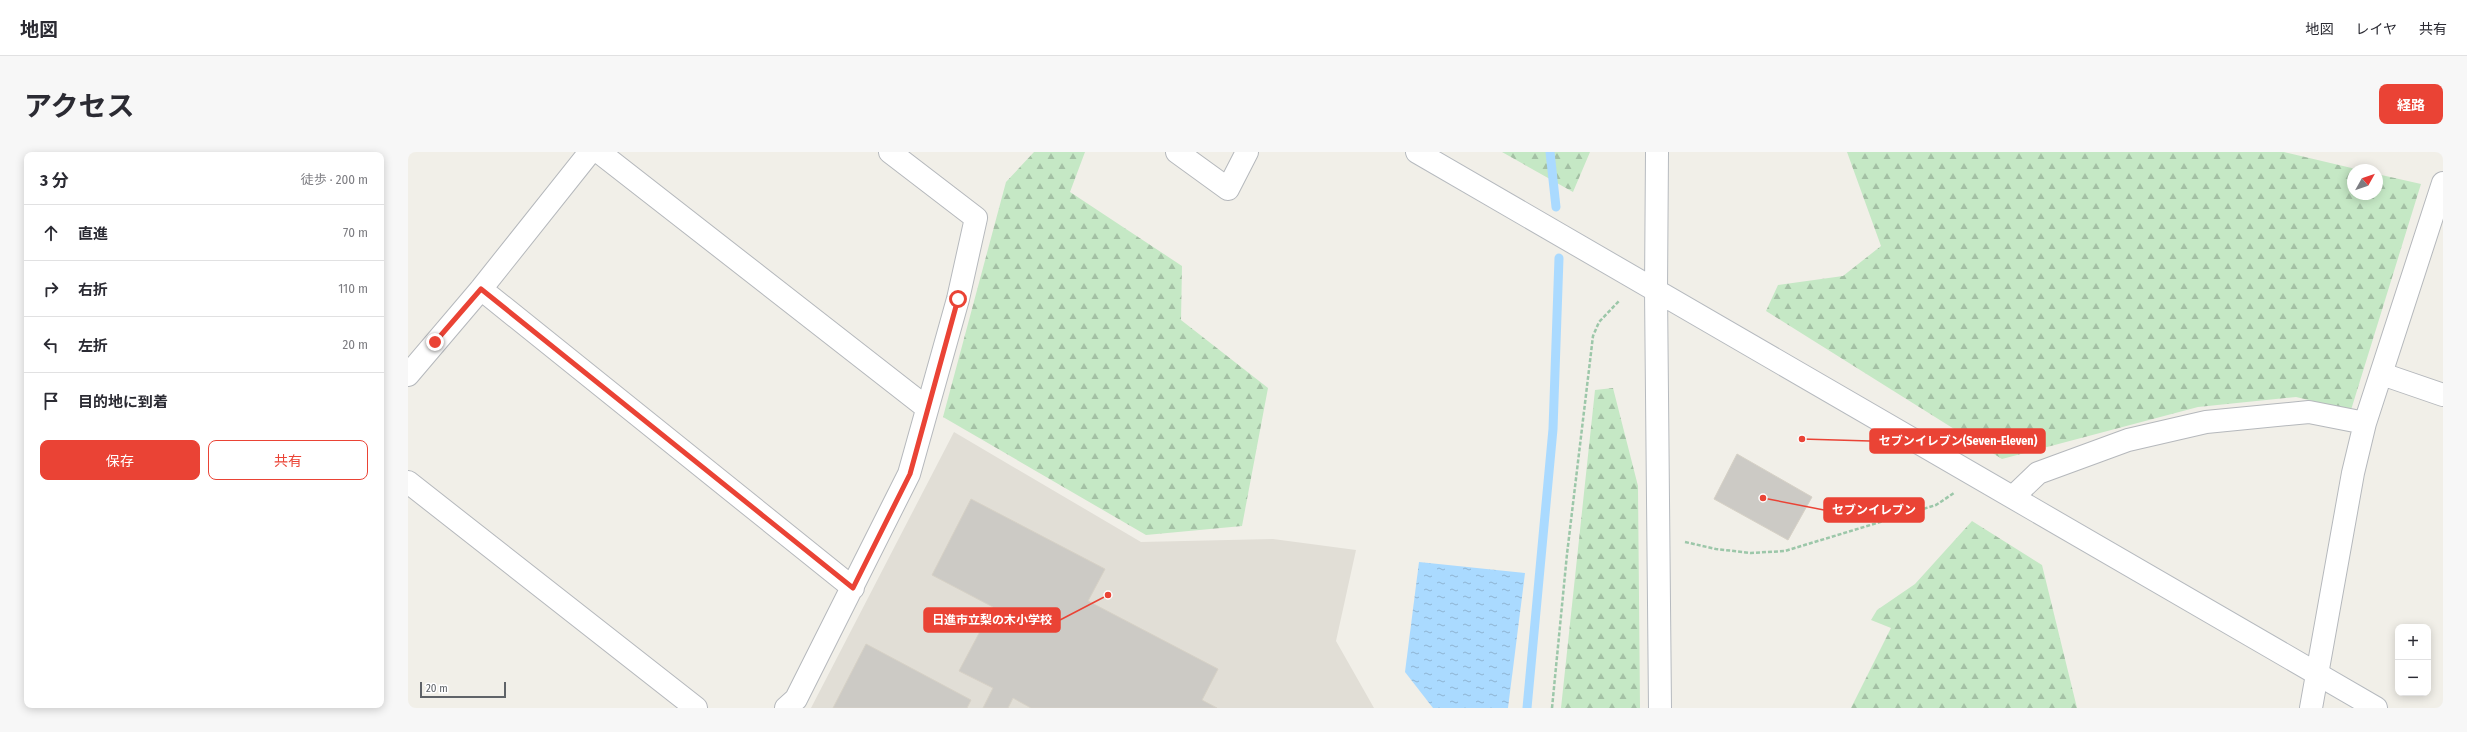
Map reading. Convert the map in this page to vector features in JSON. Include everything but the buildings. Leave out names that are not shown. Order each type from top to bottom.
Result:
[{"type":"street","points":[[408,375],[481,289],[590,152]]},
{"type":"street","points":[[599,152],[927,408]]},
{"type":"street","points":[[786,708],[796,699],[910,474],[958,299],[976,218],[890,152]]},
{"type":"street","points":[[1177,152],[1228,189],[1248,152]]},
{"type":"street","points":[[1417,152],[2014,496],[2278,650],[2316,675],[2376,708]]},
{"type":"street","points":[[1657,152],[1656,290],[1660,708]]},
{"type":"street","points":[[2311,708],[2353,473],[2365,423],[2443,183]]},
{"type":"street","points":[[481,289],[853,588]]},
{"type":"street","points":[[2382,374],[2443,395]]},
{"type":"street","points":[[2014,496],[2038,473],[2128,440],[2206,422],[2309,412],[2365,423]]},
{"type":"street","points":[[408,482],[696,708]]},
{"type":"path","points":[[1552,708],[1567,554],[1593,336],[1599,322],[1619,301]]},
{"type":"path","points":[[1659,536],[1716,549],[1752,553],[1785,551],[1936,505],[1952,496],[1976,475]]},
{"type":"shaded area","points":[[954,432],[1141,542],[1273,539],[1356,550],[1336,641],[1374,708],[811,708]]},
{"type":"green space","points":[[1034,152],[1085,152],[1070,192],[1182,266],[1181,320],[1268,388],[1242,526],[1146,535],[943,417],[1006,182]]},
{"type":"green space","points":[[1502,152],[1590,152],[1573,192]]},
{"type":"green space","points":[[1847,152],[2284,152],[2347,167],[2347,200],[2383,200],[2383,175],[2421,184],[2351,410],[2296,397],[2198,407],[2002,459],[1766,311],[1778,285],[1843,276],[1881,246]]},
{"type":"green space","points":[[1613,388],[1638,486],[1640,708],[1561,708],[1595,390]]},
{"type":"green space","points":[[1972,521],[2042,565],[2077,708],[1851,708],[1891,628],[1871,620],[1877,610],[1915,584]]},
{"type":"water","points":[[1419,562],[1525,573],[1508,708],[1433,708],[1405,672]]},
{"type":"waterway","points":[[1550,152],[1556,207]]},
{"type":"waterway","points":[[1527,708],[1553,429],[1559,258]]},
{"type":"place","name":"セブンイレブン(Seven-Eleven)","points":[[1802,439]]},
{"type":"place","name":"セブンイレブン","points":[[1763,498]]},
{"type":"place","name":"日進市立梨の木小学校","points":[[1108,595]]},
{"type":"route","points":[[435,342],[481,289],[853,588],[910,474],[958,299]]}]
